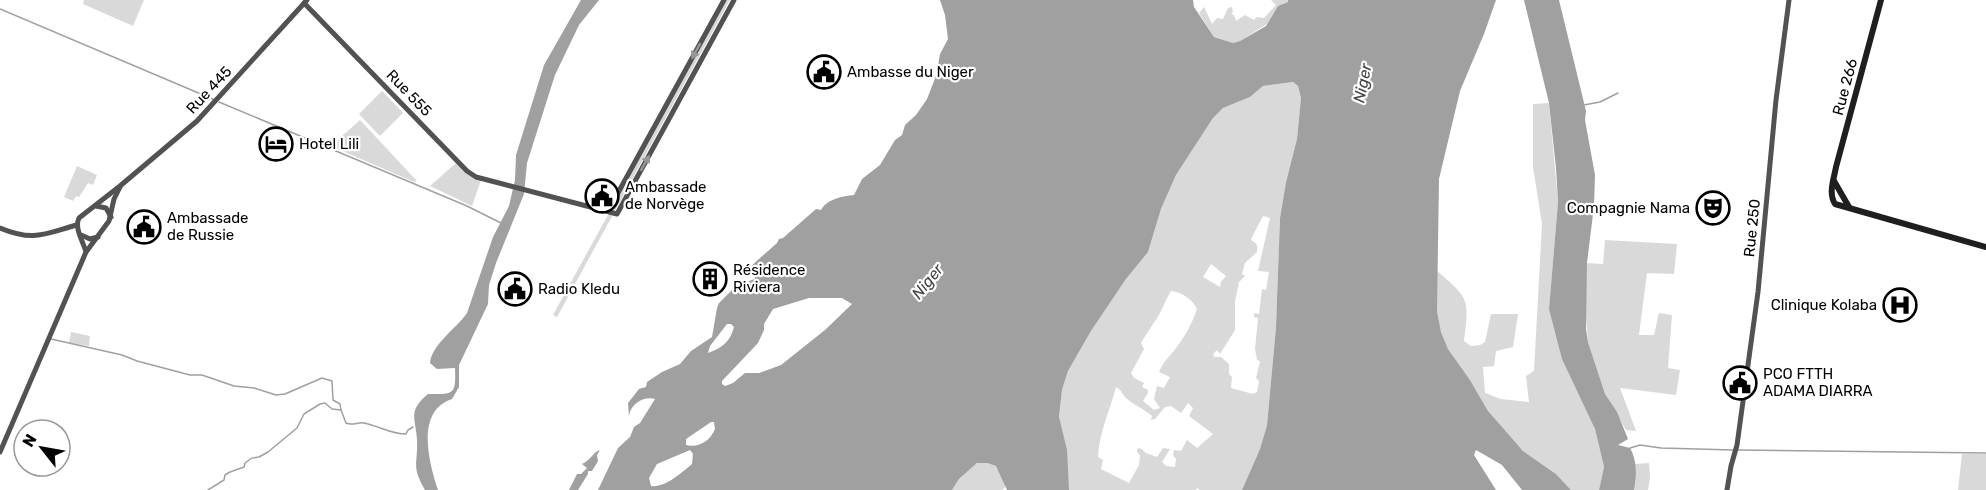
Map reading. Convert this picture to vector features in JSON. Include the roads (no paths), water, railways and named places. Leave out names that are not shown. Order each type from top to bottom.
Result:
[{"type":"main road","name":"Rue 266","points":[[1834,181],[1881,0]]},
{"type":"main road","points":[[1834,181],[1850,207]]},
{"type":"main road","points":[[1834,181],[1832,200],[1835,204],[1986,247]]},
{"type":"street","points":[[608,211],[724,0]]},
{"type":"street","name":"Rue 555","points":[[306,2],[467,171],[480,179],[617,214],[734,0]]},
{"type":"street","name":"Rue 250","points":[[1727,490],[1737,444],[1758,292],[1777,94],[1789,0]]},
{"type":"street","name":"Rue 445","points":[[94,206],[197,121],[306,2]]},
{"type":"street","points":[[0,452],[86,252],[111,217],[114,200],[120,186]]},
{"type":"street","points":[[86,252],[77,225],[79,218],[94,206],[106,208],[111,217]]},
{"type":"street","points":[[0,228],[28,237],[41,236],[77,225]]},
{"type":"street","points":[[81,235],[90,239],[99,236]]},
{"type":"water","points":[[581,0],[599,0],[579,25],[555,75],[527,163],[524,194],[489,285],[488,304],[459,365],[459,387],[452,399],[440,405],[433,414],[428,439],[431,466],[438,490],[425,490],[416,465],[415,410],[428,394],[448,393],[452,391],[455,383],[455,368],[437,369],[430,363],[432,356],[435,349],[467,313],[493,237],[509,206],[515,180],[516,155],[544,65]]},
{"type":"water","name":"Niger","points":[[940,0],[1193,0],[1194,7],[1214,37],[1233,43],[1266,26],[1278,6],[1288,0],[1496,0],[1460,91],[1439,179],[1437,311],[1441,332],[1448,349],[1488,411],[1523,451],[1556,474],[1571,490],[1522,490],[1502,465],[1476,450],[1474,455],[1496,490],[1242,490],[1260,449],[1267,425],[1276,327],[1280,218],[1297,139],[1301,98],[1298,86],[1293,82],[1263,86],[1250,97],[1223,108],[1213,118],[1176,175],[1161,209],[1148,252],[1126,279],[1091,331],[1068,371],[1062,390],[1059,417],[1067,450],[1069,490],[1007,490],[996,466],[977,463],[959,479],[952,490],[598,490],[618,448],[630,437],[634,427],[640,423],[655,399],[647,399],[635,404],[629,416],[628,403],[639,389],[646,387],[647,382],[662,372],[680,364],[691,351],[712,337],[719,303],[732,290],[755,279],[754,274],[745,276],[750,267],[779,239],[816,209],[821,210],[827,203],[854,195],[862,179],[880,165],[895,140],[902,135],[905,125],[916,115],[927,99],[936,76],[940,54],[948,39],[945,15]],"holes":[[[809,298],[842,298],[852,304],[825,330],[781,365],[759,373],[745,373],[733,383],[725,386],[722,381],[758,343],[764,330],[764,324],[773,309]],[[727,324],[734,327],[730,337],[721,347],[708,353],[710,346]],[[711,422],[714,422],[715,429],[704,443],[686,445],[686,439]],[[690,450],[693,454],[692,464],[678,475],[662,485],[651,486],[649,478],[657,464]]]},
{"type":"water","points":[[1524,0],[1559,0],[1586,111],[1585,120],[1595,175],[1594,206],[1587,263],[1586,329],[1605,394],[1617,412],[1628,439],[1618,445],[1630,448],[1634,458],[1636,474],[1634,490],[1599,490],[1604,467],[1595,429],[1562,359],[1549,309],[1558,202],[1556,168],[1549,103]]},
{"type":"water","points":[[600,450],[597,455],[598,461],[592,471],[588,471],[578,490],[569,490],[577,474],[581,474],[587,468],[582,464]]},
{"type":"waterway","points":[[0,9],[215,100]]},
{"type":"waterway","points":[[1584,105],[1600,102],[1618,93]]},
{"type":"waterway","points":[[219,102],[467,206],[501,223]]},
{"type":"waterway","points":[[51,339],[276,395],[285,394],[322,378],[332,381],[333,400],[340,404],[341,410]]},
{"type":"waterway","points":[[208,490],[224,480],[225,475],[244,467],[245,463],[252,458],[268,452],[297,428],[304,414],[320,404],[325,403],[332,409],[341,410],[348,424],[364,423],[395,433],[406,434],[413,427]]},
{"type":"waterway","points":[[1630,448],[1640,445],[1661,448],[1733,450]]},
{"type":"waterway","points":[[1738,450],[1986,453]]},
{"type":"place","name":"Ambasse du Niger","points":[[824,72]]},
{"type":"place","name":"Hotel Lili","points":[[276,144]]},
{"type":"place","name":"Ambassade de Norvège","points":[[602,196]]},
{"type":"place","name":"Compagnie Nama","points":[[1713,208]]},
{"type":"place","name":"Ambassade de Russie","points":[[144,227]]},
{"type":"place","name":"Résidence Riviera","points":[[710,279]]},
{"type":"place","name":"Radio Kledu","points":[[515,289]]},
{"type":"place","name":"Clinique Kolaba","points":[[1900,305]]},
{"type":"place","name":"PCO FTTH ADAMA DIARRA","points":[[1740,383]]}]
